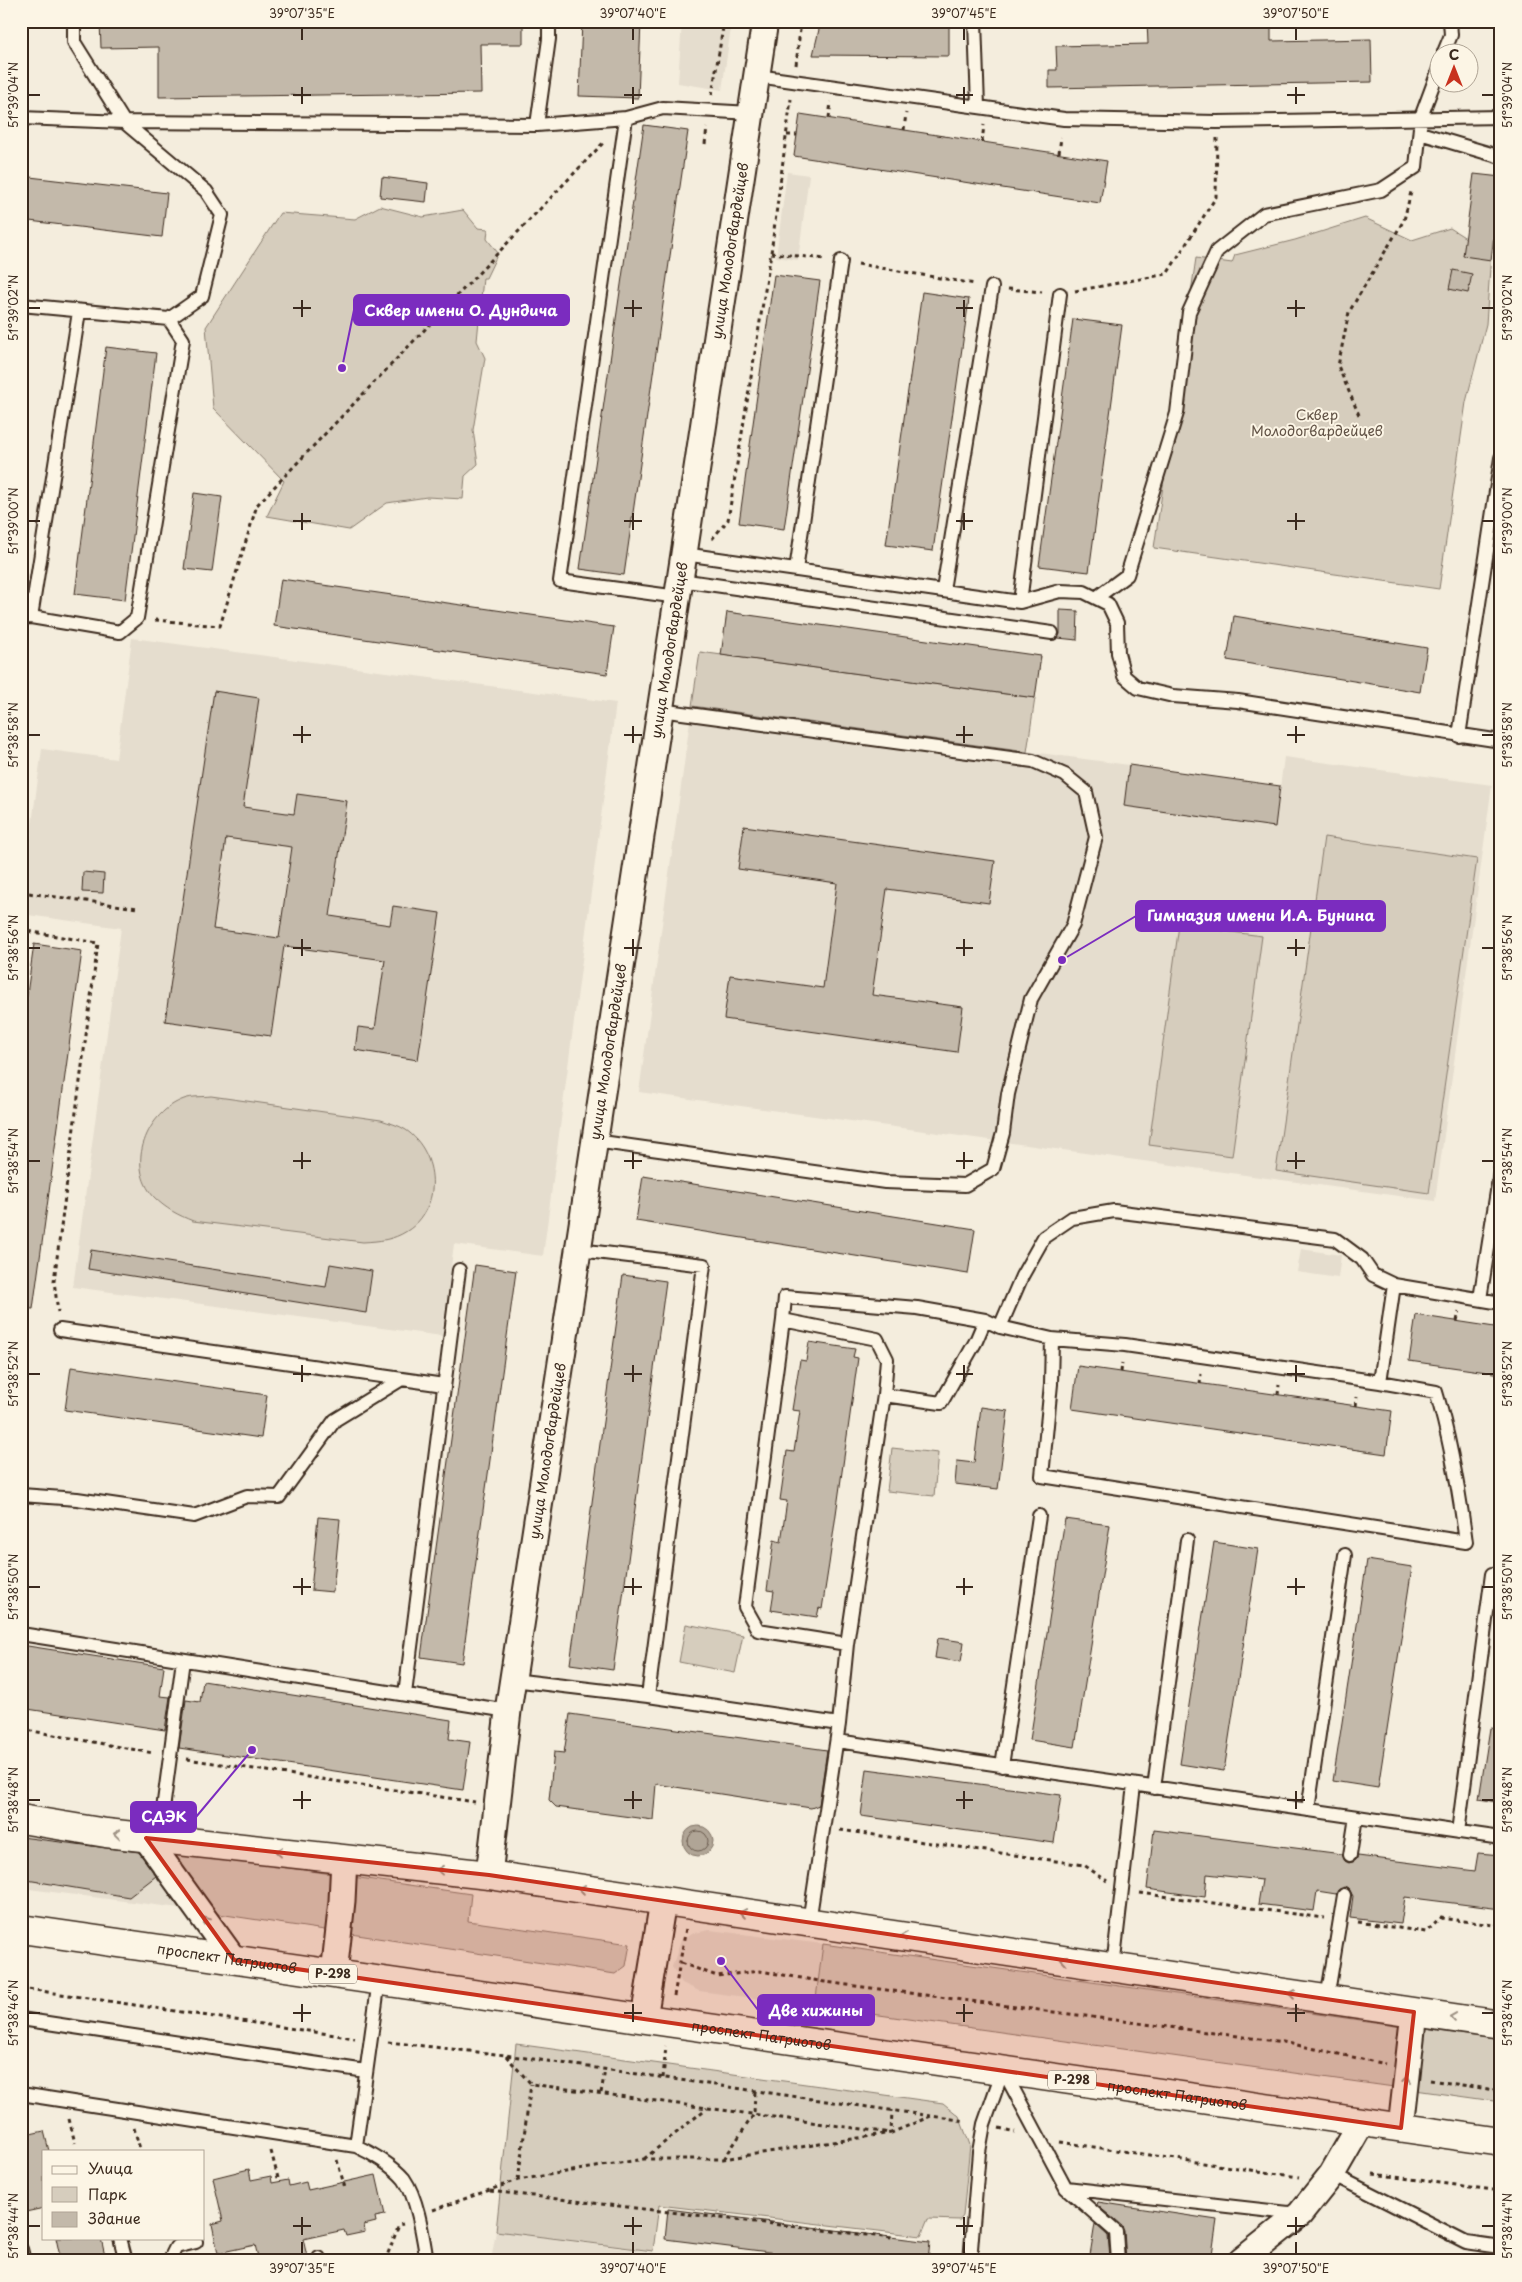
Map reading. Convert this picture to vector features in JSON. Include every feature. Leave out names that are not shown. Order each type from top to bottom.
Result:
[{"type":"main road","points":[[21,1818],[153,1838],[489,1875],[1501,2025]]},
{"type":"main road","name":"проспект Патриотов","points":[[21,1929],[1501,2142]]},
{"type":"street","name":"улица Молодогвардейцев","points":[[489,1875],[508,1711],[765,21]]},
{"type":"street","points":[[153,1838],[234,1960]]},
{"type":"street","points":[[334,1974],[342,1901],[344,1860]]},
{"type":"street","points":[[644,2018],[663,1901]]},
{"type":"street","points":[[1401,2128],[1414,2012]]},
{"type":"street","points":[[1241,2261],[1300,2214],[1332,2174],[1362,2122]]},
{"type":"lane","points":[[21,305],[79,312],[169,319],[202,296],[222,215],[206,191],[124,122],[74,42],[74,21]]},
{"type":"lane","points":[[537,124],[549,39],[549,21]]},
{"type":"lane","points":[[975,21],[978,107]]},
{"type":"lane","points":[[1448,42],[1450,35],[1450,21]]},
{"type":"lane","points":[[757,76],[1064,119],[1217,122],[1501,117]]},
{"type":"lane","points":[[1096,598],[1127,575],[1177,413],[1189,312],[1217,251],[1264,214],[1381,190],[1416,168],[1421,117],[1430,92]]},
{"type":"lane","points":[[21,118],[124,122],[537,124],[626,118],[664,108],[751,113]]},
{"type":"lane","points":[[626,118],[560,580],[679,588],[1052,633]]},
{"type":"lane","points":[[1420,133],[1501,157]]},
{"type":"lane","points":[[796,570],[841,261]]},
{"type":"lane","points":[[943,590],[992,287]]},
{"type":"lane","points":[[1020,602],[1060,294]]},
{"type":"lane","points":[[79,312],[26,618],[120,632],[137,618],[184,340],[169,319]]},
{"type":"lane","points":[[1459,736],[1501,458]]},
{"type":"lane","points":[[684,554],[1020,602],[1060,591],[1084,592],[1108,604],[1117,623],[1118,653],[1124,676],[1138,688],[1173,696],[1238,701],[1501,741]]},
{"type":"lane","points":[[595,1141],[885,1182],[964,1185],[993,1169],[1003,1133],[1008,1094],[1031,998],[1073,924],[1096,838],[1086,792],[1065,775],[1033,761],[660,710]]},
{"type":"lane","points":[[1480,1299],[1501,1166]]},
{"type":"lane","points":[[1000,1327],[1022,1276],[1044,1238],[1072,1218],[1114,1211],[1335,1239],[1362,1258],[1373,1275],[1394,1285],[1501,1303]]},
{"type":"lane","points":[[578,1250],[704,1265],[648,1696]]},
{"type":"lane","points":[[405,1694],[458,1270]]},
{"type":"lane","points":[[1380,1382],[1394,1285]]},
{"type":"lane","points":[[847,1644],[758,1630],[745,1607],[785,1297],[917,1308],[985,1320],[1000,1327],[1052,1339],[1125,1345],[1380,1382],[1436,1392],[1449,1433],[1459,1486],[1466,1542],[1042,1476],[1052,1339]]},
{"type":"lane","points":[[783,1320],[877,1340],[888,1359],[847,1644],[837,1741],[809,1922]]},
{"type":"lane","points":[[884,1395],[941,1403],[976,1341],[985,1320]]},
{"type":"lane","points":[[60,1330],[444,1385]]},
{"type":"lane","points":[[21,1495],[77,1499],[194,1516],[247,1496],[279,1497],[335,1420],[402,1379]]},
{"type":"lane","points":[[1002,1766],[1038,1516]]},
{"type":"lane","points":[[1154,1788],[1187,1540]]},
{"type":"lane","points":[[1308,1810],[1345,1555]]},
{"type":"lane","points":[[1458,1832],[1492,1574]]},
{"type":"lane","points":[[21,1634],[508,1711]]},
{"type":"lane","points":[[153,1838],[171,1756],[183,1660]]},
{"type":"lane","points":[[513,1680],[648,1696],[839,1724]]},
{"type":"lane","points":[[837,1741],[1501,1838]]},
{"type":"lane","points":[[1113,1967],[1134,1785]]},
{"type":"lane","points":[[1350,1855],[1356,1817]]},
{"type":"lane","points":[[1327,1999],[1344,1895]]},
{"type":"lane","points":[[356,2146],[379,1980]]},
{"type":"lane","points":[[21,2019],[366,2071]]},
{"type":"lane","points":[[970,2261],[979,2152],[984,2124],[1003,2070]]},
{"type":"lane","points":[[1003,2070],[1066,2188],[1116,2232],[1118,2261]]},
{"type":"lane","points":[[21,2094],[356,2146],[374,2154],[404,2179],[419,2215],[428,2261]]},
{"type":"lane","points":[[1332,2174],[1466,2242],[1501,2247]]},
{"type":"lane","points":[[1066,2188],[1300,2214]]},
{"type":"lane","points":[[121,2240],[126,2261]]},
{"type":"lane","points":[[169,2261],[176,2247],[196,2242],[196,2240]]},
{"type":"lane","points":[[21,2249],[24,2261]]},
{"type":"path","points":[[704,144],[724,21]]},
{"type":"path","points":[[728,520],[771,253],[802,21]]},
{"type":"path","points":[[137,618],[220,626],[257,505],[626,118]]},
{"type":"path","points":[[771,253],[841,261],[992,287],[1060,294],[1167,274],[1216,197],[1217,122]]},
{"type":"path","points":[[787,135],[797,135]]},
{"type":"path","points":[[1359,415],[1338,366],[1349,312],[1404,220],[1416,168]]},
{"type":"path","points":[[21,892],[137,908]]},
{"type":"path","points":[[21,930],[98,942],[54,1281],[60,1330]]},
{"type":"path","points":[[21,1729],[171,1756],[497,1805]]},
{"type":"path","points":[[824,1827],[1084,1865],[1122,1890],[1426,1932],[1441,1918],[1501,1926]]},
{"type":"path","points":[[681,1963],[717,1976],[760,1971],[825,1982],[1283,2042],[1383,2062],[1407,2076],[1501,2091]]},
{"type":"path","points":[[21,1988],[370,2040],[505,2056],[892,2110],[984,2124],[1038,2138],[1301,2177],[1332,2174],[1376,2174],[1501,2191]]},
{"type":"path","points":[[505,2056],[531,2084],[891,2133]]},
{"type":"path","points":[[601,2093],[604,2070]]},
{"type":"path","points":[[518,2180],[531,2084]]},
{"type":"path","points":[[723,2159],[754,2114],[755,2091]]},
{"type":"path","points":[[644,2159],[708,2108]]},
{"type":"path","points":[[891,2133],[892,2110]]},
{"type":"path","points":[[385,2261],[399,2225],[419,2215],[518,2180],[644,2159],[723,2159],[891,2133],[931,2116]]},
{"type":"path","points":[[266,2131],[279,2182]]},
{"type":"path","points":[[331,2141],[345,2188]]},
{"type":"path","points":[[489,2190],[892,2238]]},
{"type":"highlighted area","points":[[146,1838],[489,1875],[1414,2012],[1401,2128],[234,1960]]},
{"type":"shaded area","points":[[682,21],[732,21],[722,90],[678,83]]},
{"type":"shaded area","points":[[787,172],[809,175],[798,260],[776,257]]},
{"type":"shaded area","points":[[132,638],[616,703],[543,1256],[454,1244],[442,1336],[73,1287],[121,928],[21,914],[21,905],[42,749],[116,759]]},
{"type":"shaded area","points":[[692,706],[1129,765],[1124,806],[1275,826],[1284,757],[1492,785],[1435,1201],[639,1092]]},
{"type":"shaded area","points":[[1301,1249],[1341,1255],[1338,1278],[1297,1272]]},
{"type":"shaded area","points":[[21,1823],[133,1839],[179,1908],[21,1888]]},
{"type":"shaded area","points":[[710,1930],[823,1944],[815,2006],[699,1991],[682,1983],[672,1967],[681,1940],[694,1933]]},
{"type":"shaded area","points":[[496,2231],[685,2257],[719,2261],[491,2261]]},
{"type":"green space","points":[[380,206],[423,217],[463,210],[478,228],[488,229],[487,239],[498,253],[486,278],[483,278],[477,341],[485,358],[473,430],[478,464],[465,476],[463,499],[427,497],[387,503],[349,530],[267,516],[284,481],[213,408],[206,327],[280,213],[355,219]]},
{"type":"green space","name":"Сквер Молодогвардейцев","points":[[1365,218],[1412,240],[1450,228],[1491,254],[1486,324],[1466,402],[1439,589],[1154,548],[1196,258],[1232,263],[1235,255],[1295,240]]},
{"type":"green space","points":[[700,652],[1035,698],[1027,752],[692,706]]},
{"type":"green space","points":[[1324,837],[1477,859],[1429,1193],[1276,1171]]},
{"type":"green space","points":[[1179,925],[1262,936],[1232,1156],[1149,1145]]},
{"type":"green space","points":[[211,1096],[381,1120],[403,1128],[417,1140],[425,1152],[430,1166],[432,1180],[431,1195],[427,1209],[419,1221],[402,1234],[386,1240],[363,1242],[193,1221],[177,1214],[154,1197],[145,1184],[141,1170],[141,1155],[144,1141],[160,1115],[171,1106],[187,1098]]},
{"type":"green space","points":[[892,1448],[938,1453],[934,1496],[887,1491]]},
{"type":"green space","points":[[686,1624],[743,1635],[735,1673],[679,1662]]},
{"type":"green space","points":[[137,1846],[471,1894],[468,1921],[630,1944],[626,1966],[615,1974],[179,1908]]},
{"type":"green space","points":[[823,1944],[1501,2040],[1501,2102],[815,2006]]},
{"type":"green space","points":[[516,2044],[943,2103],[959,2116],[970,2145],[963,2216],[960,2220],[928,2219],[921,2236],[659,2205],[653,2251],[496,2231]]},
{"type":"water","points":[[698,1826],[709,1830],[713,1841],[709,1852],[698,1856],[687,1852],[683,1841],[687,1830]]},
{"type":"building","points":[[100,21],[523,21],[523,44],[480,44],[481,93],[159,97],[159,47],[101,48]]},
{"type":"building","points":[[582,21],[641,21],[638,98],[579,96]]},
{"type":"building","points":[[821,21],[949,21],[949,56],[813,55]]},
{"type":"building","points":[[1147,21],[1271,21],[1271,41],[1371,39],[1372,82],[1049,88],[1049,70],[1057,70],[1056,46],[1148,44]]},
{"type":"building","points":[[800,114],[1107,161],[1100,203],[794,156]]},
{"type":"building","points":[[644,125],[688,131],[624,575],[580,569]]},
{"type":"building","points":[[1474,174],[1501,177],[1491,260],[1463,256]]},
{"type":"building","points":[[21,176],[167,193],[162,237],[21,220]]},
{"type":"building","points":[[382,177],[428,183],[426,202],[380,197]]},
{"type":"building","points":[[1453,270],[1472,274],[1468,293],[1449,289]]},
{"type":"building","points":[[774,275],[820,281],[784,529],[739,523]]},
{"type":"building","points":[[922,292],[969,299],[933,551],[886,545]]},
{"type":"building","points":[[1073,319],[1122,325],[1089,572],[1039,566]]},
{"type":"building","points":[[106,347],[156,353],[125,600],[75,594]]},
{"type":"building","points":[[194,493],[222,497],[212,572],[184,569]]},
{"type":"building","points":[[281,579],[614,627],[607,674],[274,626]]},
{"type":"building","points":[[1060,610],[1078,611],[1077,640],[1058,638],[1060,634]]},
{"type":"building","points":[[727,612],[1041,656],[1035,698],[721,655]]},
{"type":"building","points":[[1234,616],[1427,648],[1420,692],[1227,660]]},
{"type":"building","points":[[214,691],[259,698],[243,807],[294,814],[297,794],[347,801],[330,916],[390,925],[393,906],[440,913],[418,1060],[355,1050],[358,1027],[375,1029],[385,960],[284,946],[271,1036],[165,1021]],"holes":[[[226,838],[292,847],[279,938],[213,929]]]},
{"type":"building","points":[[1129,765],[1280,786],[1275,827],[1124,806]]},
{"type":"building","points":[[744,826],[995,861],[989,903],[887,889],[872,995],[963,1007],[957,1052],[724,1019],[730,975],[823,988],[837,883],[738,869]]},
{"type":"building","points":[[83,872],[104,874],[103,893],[82,892]]},
{"type":"building","points":[[34,944],[82,951],[33,1309],[21,1308],[21,1037]]},
{"type":"building","points":[[643,1176],[975,1229],[968,1274],[636,1221]]},
{"type":"building","points":[[91,1250],[326,1287],[330,1264],[372,1271],[366,1313],[88,1269]]},
{"type":"building","points":[[475,1265],[516,1271],[462,1663],[421,1657]]},
{"type":"building","points":[[623,1275],[666,1281],[613,1670],[570,1664]]},
{"type":"building","points":[[1416,1315],[1501,1328],[1501,1374],[1409,1361]]},
{"type":"building","points":[[809,1342],[855,1349],[853,1357],[858,1358],[822,1609],[819,1608],[817,1617],[771,1610],[774,1591],[767,1590],[774,1540],[781,1542],[787,1501],[780,1500],[787,1451],[794,1452],[800,1411],[792,1410],[800,1360],[806,1361]]},
{"type":"building","points":[[1078,1366],[1392,1411],[1386,1454],[1072,1409]]},
{"type":"building","points":[[71,1367],[267,1395],[261,1438],[65,1410]]},
{"type":"building","points":[[981,1407],[1008,1411],[998,1489],[955,1484],[957,1461],[974,1463]]},
{"type":"building","points":[[318,1517],[340,1519],[333,1592],[311,1590]]},
{"type":"building","points":[[1065,1519],[1110,1525],[1075,1747],[1030,1740]]},
{"type":"building","points":[[1214,1542],[1258,1549],[1224,1771],[1180,1764]]},
{"type":"building","points":[[1367,1560],[1412,1567],[1378,1788],[1333,1781]]},
{"type":"building","points":[[938,1638],[964,1642],[961,1662],[935,1658]]},
{"type":"building","points":[[21,1645],[164,1667],[160,1696],[170,1697],[165,1730],[21,1708]]},
{"type":"building","points":[[203,1681],[451,1720],[449,1739],[470,1742],[463,1790],[179,1748],[186,1700],[200,1702]]},
{"type":"building","points":[[570,1714],[827,1750],[819,1805],[811,1808],[656,1784],[653,1820],[556,1807],[549,1800],[554,1752],[564,1753]]},
{"type":"building","points":[[1490,1728],[1501,1729],[1501,1803],[1479,1799]]},
{"type":"building","points":[[867,1769],[1061,1795],[1054,1843],[861,1816]]},
{"type":"building","points":[[1154,1830],[1342,1854],[1345,1861],[1349,1863],[1356,1860],[1358,1856],[1475,1871],[1478,1853],[1501,1855],[1501,1909],[1405,1897],[1401,1924],[1350,1918],[1353,1896],[1349,1889],[1345,1887],[1338,1890],[1336,1894],[1317,1891],[1314,1911],[1258,1904],[1262,1880],[1207,1874],[1205,1897],[1147,1889]]},
{"type":"building","points":[[21,1837],[139,1852],[156,1876],[129,1897],[21,1879]]},
{"type":"building","points":[[44,2131],[49,2150],[42,2150],[42,2208],[21,2213],[21,2136]]},
{"type":"building","points":[[249,2169],[251,2180],[271,2176],[272,2183],[288,2180],[289,2186],[306,2182],[308,2190],[376,2175],[385,2215],[375,2217],[376,2222],[364,2225],[365,2232],[346,2236],[344,2230],[303,2239],[308,2261],[259,2261],[255,2245],[218,2253],[212,2224],[223,2221],[213,2178]]},
{"type":"building","points":[[1098,2202],[1217,2220],[1211,2261],[1126,2260],[1122,2226],[1097,2205]]},
{"type":"building","points":[[668,2209],[930,2242],[928,2261],[841,2261],[665,2239]]},
{"type":"building","points":[[1095,2224],[1108,2236],[1110,2258],[1090,2255]]},
{"type":"building","points":[[56,2240],[101,2240],[106,2261],[61,2261]]},
{"type":"place","name":"Сквер имени О. Дундича","points":[[342,368]]},
{"type":"place","name":"Гимназия имени И.А. Бунина","points":[[1062,960]]},
{"type":"place","name":"СДЭК","points":[[252,1750]]},
{"type":"place","name":"Две хижины","points":[[721,1961]]}]
